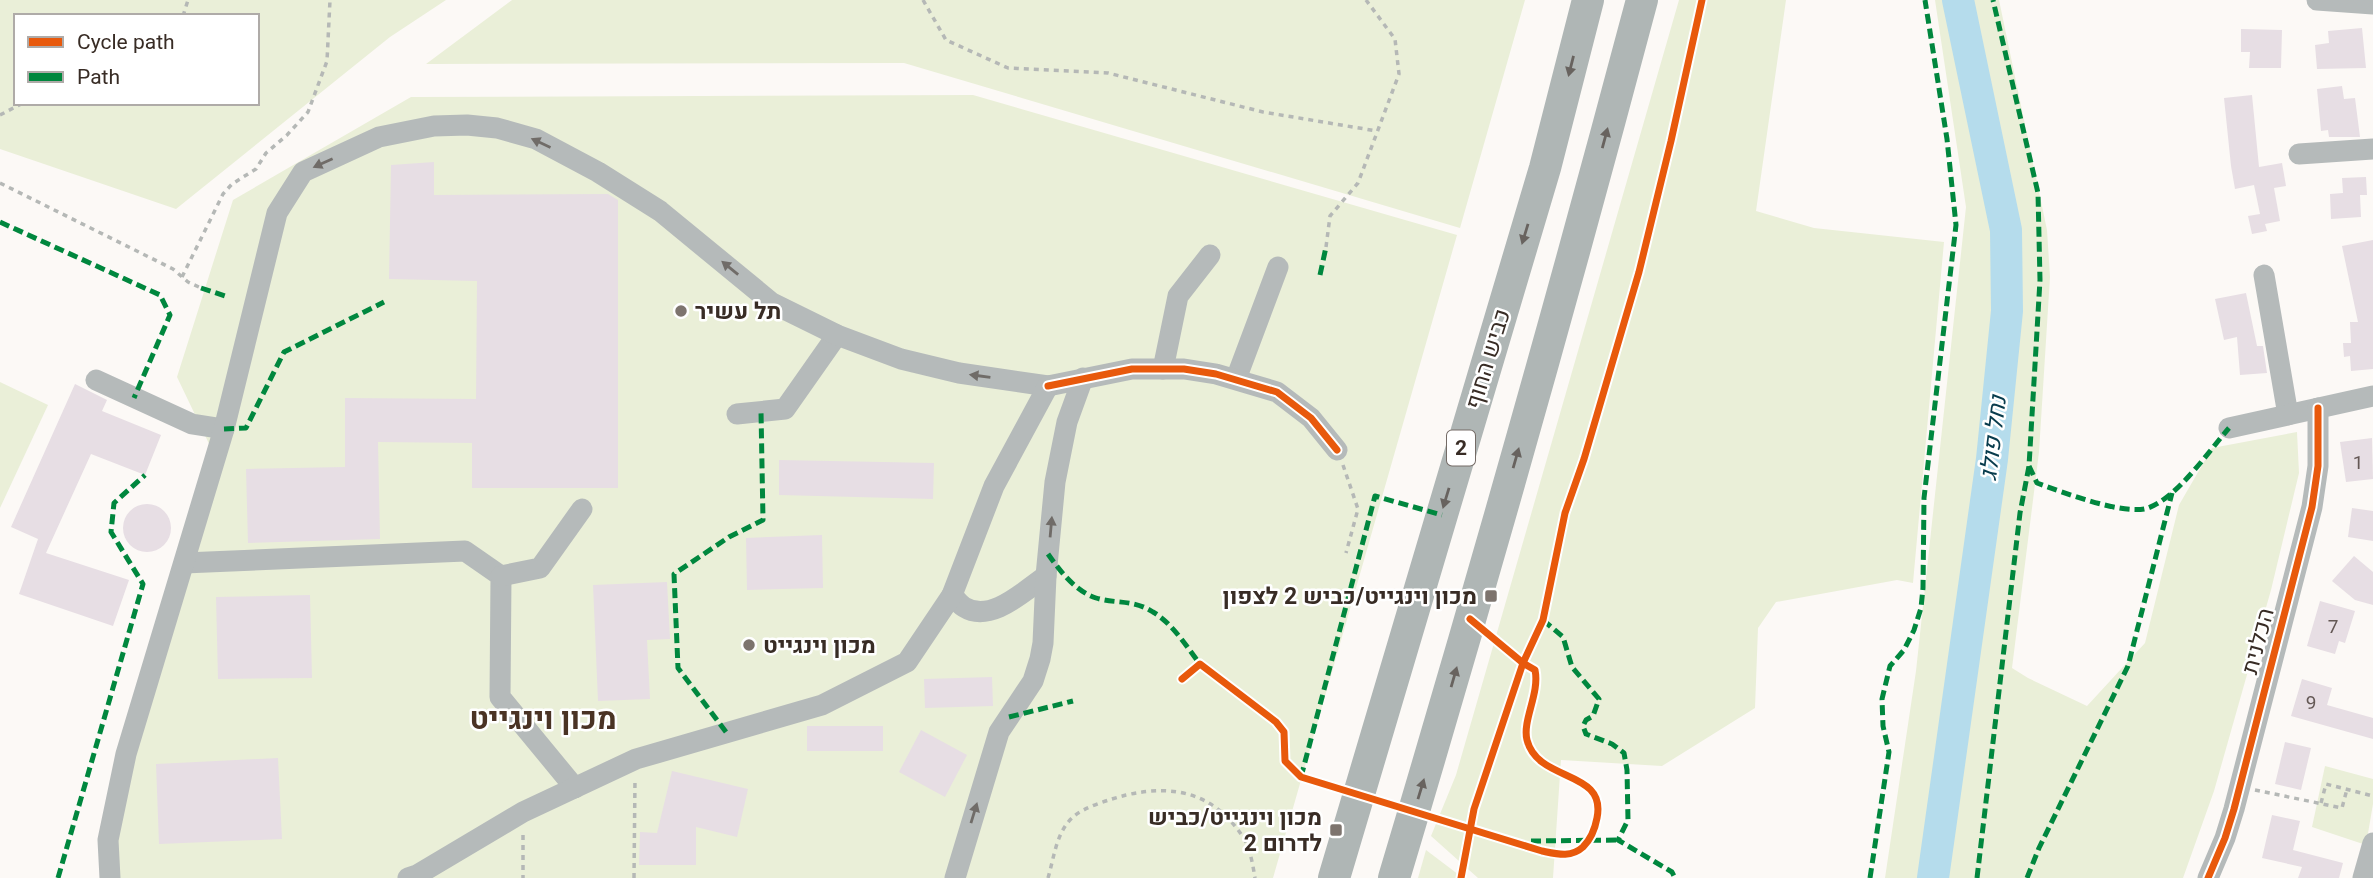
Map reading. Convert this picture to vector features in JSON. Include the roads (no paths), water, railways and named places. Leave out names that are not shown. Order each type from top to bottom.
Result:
[{"type":"highway","name":"כביש החוף","points":[[1334,878],[1545,168],[1588,0]]},
{"type":"highway","points":[[1394,878],[1588,204],[1642,0]]},
{"type":"street","points":[[2317,0],[2373,4]]},
{"type":"street","points":[[110,878],[108,840],[126,754],[224,429],[277,213],[303,172],[379,138],[434,126],[467,125],[497,128],[536,139],[598,172],[660,211],[772,303],[836,335],[901,359],[959,373],[1048,386],[1132,369],[1195,371],[1236,379],[1277,392],[1311,418],[1337,450]]},
{"type":"street","points":[[2299,154],[2373,149]]},
{"type":"street","points":[[1163,369],[1178,296],[1210,256]]},
{"type":"street","points":[[1236,379],[1278,267]]},
{"type":"street","points":[[2264,275],[2288,415]]},
{"type":"street","points":[[737,414],[785,409],[836,335]]},
{"type":"street","points":[[955,878],[999,732],[1033,681],[1040,659],[1055,482],[1067,422],[1083,378]]},
{"type":"street","points":[[96,380],[192,424],[224,429]]},
{"type":"street","points":[[408,878],[523,812],[636,759],[822,705],[907,662],[952,595],[994,486],[1048,386]]},
{"type":"street","points":[[2229,428],[2373,396]]},
{"type":"street","name":"הכלנית","points":[[2208,878],[2225,838],[2240,787],[2312,507],[2318,466],[2318,408]]},
{"type":"street","points":[[184,563],[465,551],[501,576],[540,568],[582,509]]},
{"type":"street","points":[[501,576],[500,697],[575,788]]},
{"type":"street","points":[[952,595],[964,608],[984,611],[998,608],[1046,576]]},
{"type":"street","points":[[2363,878],[2373,843]]},
{"type":"waterway","name":"נחל פולג","points":[[1933,878],[1992,459],[2007,311],[2006,230],[1958,0]]},
{"type":"place","name":"תל עשיר","points":[[681,311]]},
{"type":"place","name":"מכון וינגייט/כביש 2 לצפון","points":[[1491,596]]},
{"type":"place","name":"מכון וינגייט","points":[[749,645]]},
{"type":"place","name":"מכון וינגייט/כביש 2 לדרום","points":[[1336,830]]},
{"type":"district","name":"מכון וינגייט","points":[[543,718]]}]
